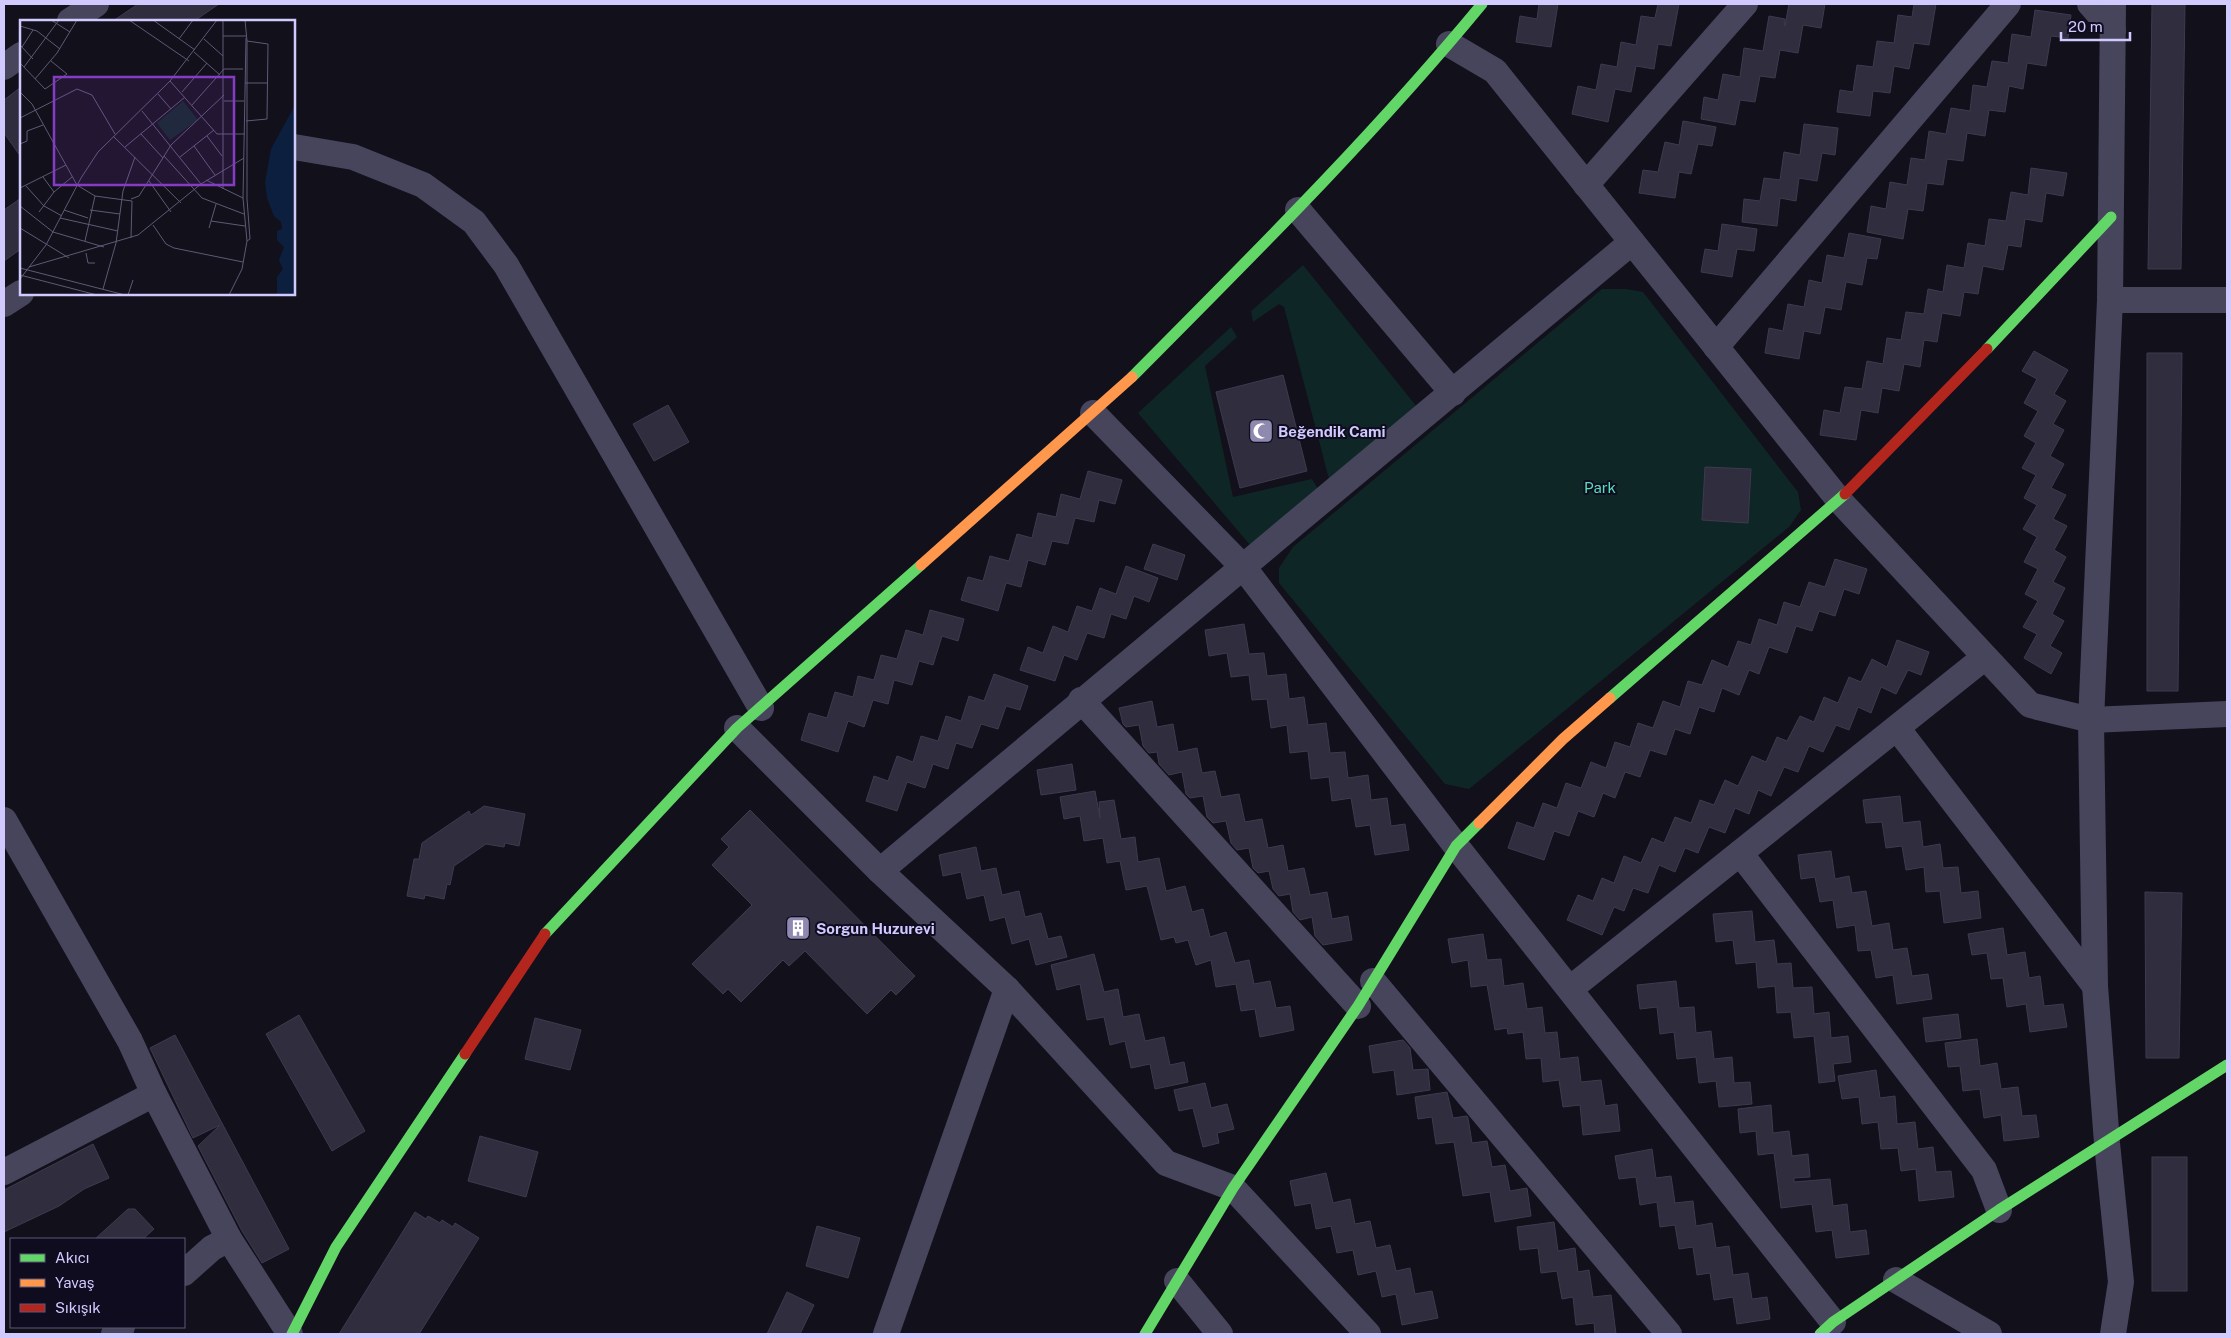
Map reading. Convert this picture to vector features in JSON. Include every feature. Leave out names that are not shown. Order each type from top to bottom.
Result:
[{"type":"street","points":[[72,20],[96,4]]},
{"type":"street","points":[[4,820],[130,1041],[154,1094],[230,1239],[291,1334],[336,1247],[550,927],[737,728],[1124,386],[1298,210],[1449,44],[1482,4]]},
{"type":"street","points":[[1586,185],[1745,4]]},
{"type":"street","points":[[1716,347],[2008,4]]},
{"type":"street","points":[[2090,4],[2113,30]]},
{"type":"street","points":[[2113,4],[2110,300],[2091,720],[2095,986],[2107,1143],[2121,1282],[2113,1334]]},
{"type":"street","points":[[1449,44],[1495,71],[1839,500],[2030,705],[2091,720],[2227,714]]},
{"type":"street","points":[[4,67],[20,56]]},
{"type":"street","points":[[295,147],[353,157],[423,185],[474,222],[506,265],[761,708]]},
{"type":"street","points":[[1298,210],[1452,393]]},
{"type":"street","points":[[1146,1334],[1233,1188],[1358,1006],[1456,846],[1563,739],[1839,500],[1980,357],[2111,217]]},
{"type":"street","points":[[880,871],[1081,700],[1244,568],[1632,242]]},
{"type":"street","points":[[4,304],[20,294]]},
{"type":"street","points":[[2110,300],[2227,300]]},
{"type":"street","points":[[1093,413],[1244,568],[1456,846],[1570,989],[1826,1328],[1999,1210],[2227,1065]]},
{"type":"street","points":[[1570,989],[1985,657]]},
{"type":"street","points":[[1081,700],[1358,1006]]},
{"type":"street","points":[[737,728],[880,871],[1007,989],[1166,1163],[1233,1188],[1368,1334]]},
{"type":"street","points":[[1897,728],[2095,986]]},
{"type":"street","points":[[1740,853],[1984,1170],[1999,1210]]},
{"type":"street","points":[[1373,981],[1669,1334]]},
{"type":"street","points":[[886,1334],[1007,989]]},
{"type":"street","points":[[4,1172],[154,1094]]},
{"type":"street","points":[[185,1272],[212,1248],[230,1239]]},
{"type":"street","points":[[1896,1280],[1990,1334]]},
{"type":"street","points":[[1177,1281],[1220,1334]]},
{"type":"green space","points":[[1303,265],[1417,407],[1329,479],[1284,307],[1279,304],[1253,322],[1251,311]]},
{"type":"green space","name":"Park","points":[[1602,289],[1626,289],[1643,292],[1798,492],[1801,510],[1789,527],[1469,789],[1445,784],[1279,583],[1279,568],[1293,547]]},
{"type":"green space","points":[[1231,327],[1237,337],[1205,366],[1233,497],[1312,479],[1318,489],[1250,545],[1138,413]]},
{"type":"building","points":[[138,4],[219,4],[195,20],[114,20]]},
{"type":"building","points":[[1539,4],[1558,4],[1551,47],[1516,42],[1520,16],[1537,19]]},
{"type":"building","points":[[1658,4],[1679,4],[1671,46],[1658,44],[1654,69],[1636,66],[1631,92],[1615,89],[1608,122],[1572,114],[1578,86],[1596,90],[1601,64],[1617,67],[1621,42],[1636,45],[1641,16],[1655,18]]},
{"type":"building","points":[[1789,4],[1825,4],[1821,28],[1803,25],[1798,53],[1780,50],[1775,78],[1760,76],[1755,102],[1740,100],[1735,125],[1701,119],[1704,97],[1718,100],[1723,74],[1740,77],[1744,48],[1763,51],[1769,16],[1785,19],[1785,26]]},
{"type":"building","points":[[1914,4],[1936,4],[1929,45],[1914,43],[1909,69],[1894,66],[1890,93],[1873,91],[1870,116],[1837,112],[1840,90],[1853,92],[1857,65],[1873,67],[1877,41],[1894,43],[1898,15],[1912,17]]},
{"type":"building","points":[[2152,4],[2185,4],[2181,269],[2148,269]]},
{"type":"building","points":[[2035,10],[2071,15],[2068,38],[2051,36],[2046,66],[2027,63],[2023,89],[2009,86],[2005,112],[1989,110],[1985,136],[1967,133],[1963,161],[1947,159],[1943,185],[1927,183],[1923,211],[1908,209],[1903,239],[1867,232],[1871,206],[1886,209],[1890,182],[1907,185],[1911,158],[1925,160],[1929,131],[1946,134],[1951,108],[1970,111],[1973,85],[1987,87],[1992,61],[2008,63],[2012,34],[2031,37]]},
{"type":"building","points":[[20,88],[20,156],[4,133],[4,100]]},
{"type":"building","points":[[1683,121],[1716,127],[1712,146],[1698,144],[1691,174],[1679,172],[1675,198],[1639,193],[1643,170],[1658,172],[1665,142],[1679,145]]},
{"type":"building","points":[[1804,124],[1838,128],[1835,155],[1822,153],[1817,181],[1799,178],[1796,201],[1780,198],[1777,226],[1742,222],[1744,199],[1760,201],[1764,178],[1780,180],[1784,152],[1800,155]]},
{"type":"building","points":[[2031,168],[2067,173],[2063,196],[2046,193],[2042,222],[2025,219],[2021,247],[2008,245],[2003,270],[1983,266],[1978,294],[1964,292],[1960,316],[1942,313],[1937,342],[1924,340],[1920,367],[1904,364],[1899,391],[1882,388],[1878,413],[1861,410],[1856,440],[1820,435],[1824,410],[1840,413],[1845,387],[1862,389],[1867,361],[1883,364],[1887,338],[1901,340],[1906,312],[1924,314],[1928,289],[1943,292],[1947,265],[1964,268],[1968,243],[1985,246],[1989,219],[2006,221],[2011,192],[2028,195]]},
{"type":"building","points":[[20,199],[20,250],[4,261],[4,210]]},
{"type":"building","points":[[1722,224],[1757,229],[1754,251],[1737,249],[1732,277],[1701,272],[1705,249],[1718,251]]},
{"type":"building","points":[[1849,233],[1881,239],[1877,259],[1867,258],[1862,285],[1846,282],[1841,310],[1825,307],[1820,334],[1804,331],[1799,359],[1765,353],[1769,328],[1783,331],[1788,304],[1804,307],[1809,280],[1822,283],[1827,255],[1844,258]]},
{"type":"building","points":[[2034,351],[2068,370],[2054,394],[2066,401],[2053,424],[2064,430],[2050,456],[2064,464],[2051,488],[2066,495],[2053,519],[2067,526],[2054,550],[2066,557],[2053,582],[2065,588],[2052,614],[2064,621],[2050,646],[2062,653],[2051,674],[2024,658],[2037,634],[2023,627],[2038,601],[2025,594],[2038,569],[2024,562],[2037,537],[2023,529],[2037,505],[2024,498],[2036,475],[2022,468],[2036,443],[2024,436],[2038,411],[2024,403],[2037,379],[2022,371]]},
{"type":"building","points":[[2147,353],[2182,353],[2178,691],[2147,691]]},
{"type":"building","name":"Beğendik Cami","points":[[1283,375],[1307,471],[1240,488],[1216,392]]},
{"type":"building","points":[[668,405],[689,442],[654,461],[633,424]]},
{"type":"building","points":[[1705,467],[1751,469],[1748,523],[1702,520]]},
{"type":"building","points":[[1088,471],[1122,480],[1115,504],[1099,500],[1094,522],[1075,518],[1068,544],[1052,541],[1045,565],[1028,560],[1021,587],[1006,583],[998,611],[961,600],[968,577],[983,581],[990,556],[1009,561],[1017,534],[1032,538],[1038,513],[1056,517],[1061,494],[1080,499]]},
{"type":"building","points":[[1153,544],[1185,555],[1177,580],[1144,569]]},
{"type":"building","points":[[1835,559],[1867,569],[1859,594],[1844,589],[1835,616],[1819,611],[1812,631],[1796,626],[1787,653],[1769,647],[1759,674],[1749,670],[1739,695],[1722,688],[1714,712],[1699,707],[1690,734],[1675,729],[1666,755],[1650,750],[1640,777],[1625,772],[1615,798],[1603,793],[1594,817],[1578,811],[1569,836],[1554,831],[1544,860],[1508,848],[1517,822],[1534,828],[1543,803],[1557,808],[1566,783],[1581,788],[1591,762],[1606,768],[1615,742],[1630,747],[1638,723],[1653,728],[1663,701],[1680,707],[1688,681],[1702,685],[1712,660],[1728,667],[1738,641],[1751,645],[1759,619],[1777,625],[1784,602],[1800,607],[1809,582],[1825,587]]},
{"type":"building","points":[[1126,566],[1158,578],[1149,602],[1134,596],[1126,619],[1111,614],[1104,638],[1087,633],[1077,660],[1064,655],[1055,681],[1020,670],[1028,647],[1043,653],[1053,626],[1068,632],[1077,606],[1092,611],[1100,588],[1116,594]]},
{"type":"building","points":[[930,610],[964,619],[958,641],[942,636],[933,665],[919,661],[912,685],[894,680],[888,704],[873,700],[864,727],[848,721],[838,752],[801,740],[809,713],[827,718],[835,692],[853,697],[858,676],[874,680],[881,655],[897,659],[906,630],[923,635]]},
{"type":"building","points":[[1244,624],[1249,654],[1264,653],[1267,676],[1286,674],[1289,699],[1304,697],[1308,725],[1326,723],[1330,753],[1345,752],[1348,778],[1368,775],[1371,800],[1387,798],[1391,826],[1405,824],[1409,850],[1375,855],[1370,825],[1356,827],[1351,798],[1332,801],[1329,777],[1311,779],[1308,751],[1290,753],[1287,725],[1271,728],[1267,699],[1252,700],[1249,675],[1231,677],[1227,653],[1209,656],[1205,630]]},
{"type":"building","points":[[1897,640],[1929,652],[1921,675],[1908,670],[1896,694],[1881,687],[1871,713],[1858,707],[1849,730],[1836,725],[1823,752],[1809,746],[1798,772],[1784,767],[1771,796],[1758,790],[1749,814],[1735,808],[1725,833],[1709,827],[1698,853],[1685,848],[1675,872],[1659,865],[1648,893],[1633,888],[1624,911],[1614,907],[1602,935],[1567,920],[1578,895],[1593,901],[1602,878],[1614,883],[1624,856],[1641,863],[1652,838],[1664,843],[1675,817],[1691,823],[1700,800],[1714,805],[1725,780],[1738,786],[1752,756],[1766,762],[1777,737],[1787,741],[1800,716],[1814,722],[1824,697],[1838,703],[1849,677],[1861,682],[1872,659],[1887,667]]},
{"type":"building","points":[[994,674],[1028,686],[1020,710],[1006,706],[998,729],[981,724],[972,748],[956,743],[948,769],[933,764],[925,788],[907,782],[897,811],[866,801],[874,776],[888,781],[897,756],[913,762],[921,736],[938,741],[946,716],[961,721],[969,696],[984,701]]},
{"type":"building","points":[[1152,701],[1157,727],[1173,724],[1178,752],[1197,748],[1202,773],[1215,771],[1221,797],[1239,794],[1245,822],[1262,819],[1268,848],[1283,845],[1288,871],[1304,868],[1310,895],[1327,892],[1332,919],[1348,916],[1352,940],[1323,945],[1315,936],[1312,917],[1300,920],[1293,912],[1290,894],[1279,896],[1273,889],[1269,871],[1258,873],[1253,868],[1249,848],[1237,850],[1231,843],[1226,821],[1213,823],[1207,817],[1203,796],[1190,798],[1186,794],[1182,772],[1169,775],[1159,764],[1157,752],[1149,753],[1143,746],[1139,725],[1126,727],[1123,724],[1119,708]]},
{"type":"building","points":[[1072,764],[1076,790],[1041,795],[1037,770]]},
{"type":"building","points":[[1095,791],[1100,818],[1099,802],[1114,800],[1121,839],[1135,837],[1138,862],[1159,858],[1166,891],[1185,886],[1192,912],[1203,909],[1210,937],[1226,932],[1235,963],[1249,960],[1254,984],[1270,981],[1276,1008],[1290,1006],[1294,1030],[1260,1037],[1255,1009],[1241,1011],[1236,984],[1216,987],[1211,960],[1196,965],[1188,940],[1176,943],[1174,937],[1161,940],[1147,886],[1126,890],[1120,861],[1107,863],[1103,838],[1084,841],[1080,816],[1064,819],[1060,797]]},
{"type":"building","points":[[1900,796],[1903,823],[1920,821],[1923,847],[1940,844],[1943,868],[1958,867],[1961,893],[1978,891],[1981,918],[1944,923],[1940,891],[1926,892],[1924,867],[1906,870],[1902,846],[1886,848],[1882,822],[1866,823],[1863,800]]},
{"type":"building","points":[[484,806],[525,814],[519,846],[505,843],[504,847],[486,844],[454,866],[450,885],[447,884],[444,899],[425,895],[424,899],[407,896],[414,859],[419,859],[422,843],[469,811],[471,815]]},
{"type":"building","name":"Sorgun Huzurevi","points":[[750,810],[915,976],[896,995],[891,990],[867,1014],[805,951],[789,966],[783,960],[741,1002],[728,989],[723,994],[692,964],[752,905],[712,865],[729,847],[721,839]]},
{"type":"building","points":[[976,847],[981,871],[996,868],[1002,895],[1019,891],[1025,917],[1041,913],[1048,939],[1061,936],[1067,957],[1036,965],[1029,939],[1012,944],[1005,917],[990,921],[984,895],[967,899],[961,872],[943,876],[939,855]]},
{"type":"building","points":[[1831,851],[1835,879],[1849,876],[1852,893],[1866,891],[1872,926],[1889,923],[1893,950],[1907,948],[1912,976],[1928,974],[1932,999],[1897,1004],[1893,975],[1876,978],[1871,950],[1858,951],[1855,925],[1837,928],[1833,900],[1820,902],[1815,877],[1801,879],[1798,855]]},
{"type":"building","points":[[2145,892],[2182,893],[2179,1058],[2146,1058]]},
{"type":"building","points":[[1752,911],[1755,942],[1774,940],[1777,964],[1791,963],[1793,988],[1812,987],[1814,1014],[1829,1012],[1831,1038],[1848,1036],[1851,1062],[1833,1064],[1835,1081],[1819,1083],[1814,1036],[1794,1038],[1791,1012],[1777,1013],[1775,986],[1758,988],[1756,962],[1736,964],[1733,940],[1716,942],[1713,914]]},
{"type":"building","points":[[2003,928],[2007,955],[2025,952],[2029,978],[2040,976],[2044,1006],[2063,1004],[2067,1027],[2030,1032],[2026,1004],[2007,1007],[2003,978],[1991,979],[1987,953],[1972,955],[1968,934]]},
{"type":"building","points":[[1483,934],[1487,960],[1501,959],[1504,986],[1523,983],[1527,1009],[1542,1007],[1545,1033],[1557,1032],[1560,1059],[1578,1057],[1581,1082],[1601,1080],[1605,1106],[1617,1104],[1620,1131],[1583,1135],[1580,1105],[1563,1107],[1559,1080],[1543,1082],[1541,1058],[1526,1059],[1523,1032],[1508,1034],[1507,1028],[1495,1030],[1487,985],[1471,987],[1468,960],[1452,963],[1448,939]]},
{"type":"building","points":[[1094,954],[1104,992],[1118,989],[1123,1017],[1139,1014],[1145,1041],[1164,1037],[1170,1065],[1184,1062],[1188,1082],[1155,1089],[1150,1064],[1131,1068],[1125,1041],[1110,1045],[1104,1017],[1087,1020],[1080,984],[1057,990],[1051,965]]},
{"type":"building","points":[[1676,981],[1679,1008],[1694,1007],[1696,1033],[1711,1031],[1714,1059],[1732,1057],[1734,1083],[1750,1082],[1752,1104],[1719,1107],[1716,1081],[1699,1083],[1696,1057],[1677,1059],[1674,1032],[1660,1034],[1657,1007],[1640,1009],[1637,985]]},
{"type":"building","points":[[1958,1014],[1961,1038],[1926,1042],[1923,1018]]},
{"type":"building","points":[[299,1015],[365,1131],[332,1151],[266,1034]]},
{"type":"building","points":[[535,1018],[581,1030],[570,1070],[525,1059]]},
{"type":"building","points":[[175,1035],[289,1249],[262,1263],[242,1231],[198,1146],[220,1125],[193,1138],[150,1048]]},
{"type":"building","points":[[1977,1039],[1980,1066],[1997,1063],[2001,1089],[2018,1087],[2022,1116],[2036,1115],[2039,1137],[2004,1141],[2001,1115],[1984,1118],[1980,1089],[1963,1091],[1960,1066],[1948,1067],[1945,1043]]},
{"type":"building","points":[[1403,1040],[1410,1048],[1413,1070],[1428,1069],[1430,1090],[1397,1095],[1394,1070],[1373,1073],[1369,1046]]},
{"type":"building","points":[[1876,1070],[1880,1098],[1895,1096],[1897,1124],[1915,1122],[1918,1149],[1933,1147],[1936,1172],[1951,1171],[1954,1197],[1919,1201],[1916,1169],[1901,1171],[1898,1148],[1881,1149],[1878,1122],[1862,1124],[1859,1097],[1842,1099],[1838,1076]]},
{"type":"building","points":[[1205,1083],[1211,1108],[1227,1104],[1234,1129],[1217,1133],[1219,1143],[1203,1147],[1193,1108],[1179,1111],[1174,1090]]},
{"type":"building","points":[[1447,1092],[1453,1118],[1467,1116],[1468,1118],[1472,1143],[1487,1141],[1492,1167],[1505,1165],[1510,1191],[1527,1188],[1531,1216],[1495,1222],[1490,1192],[1463,1196],[1454,1142],[1436,1144],[1432,1117],[1418,1119],[1415,1097]]},
{"type":"building","points":[[1771,1105],[1773,1133],[1789,1131],[1792,1156],[1808,1154],[1810,1177],[1794,1178],[1794,1182],[1830,1179],[1833,1206],[1847,1204],[1850,1232],[1866,1230],[1869,1254],[1836,1258],[1832,1230],[1816,1232],[1812,1204],[1781,1208],[1774,1153],[1758,1155],[1756,1131],[1740,1133],[1738,1109]]},
{"type":"building","points":[[480,1136],[538,1152],[526,1197],[468,1181]]},
{"type":"building","points":[[93,1144],[109,1178],[84,1189],[59,1206],[4,1232],[4,1190]]},
{"type":"building","points":[[1652,1149],[1656,1178],[1671,1176],[1675,1203],[1693,1201],[1696,1226],[1712,1223],[1716,1248],[1729,1246],[1733,1275],[1748,1273],[1752,1299],[1767,1297],[1770,1319],[1737,1324],[1733,1297],[1714,1300],[1710,1273],[1697,1275],[1693,1247],[1679,1249],[1675,1225],[1660,1227],[1657,1202],[1640,1205],[1636,1177],[1619,1179],[1615,1156]]},
{"type":"building","points":[[2152,1157],[2187,1157],[2187,1291],[2152,1291]]},
{"type":"building","points":[[1326,1173],[1333,1203],[1350,1199],[1355,1224],[1370,1221],[1376,1248],[1390,1245],[1396,1271],[1410,1268],[1415,1294],[1432,1291],[1438,1318],[1402,1325],[1396,1294],[1382,1297],[1376,1271],[1358,1275],[1353,1250],[1337,1253],[1331,1226],[1316,1229],[1311,1203],[1295,1206],[1290,1181]]},
{"type":"building","points":[[128,1209],[135,1209],[154,1229],[144,1238],[96,1238]]},
{"type":"building","points":[[415,1212],[426,1219],[428,1216],[440,1223],[442,1220],[453,1227],[455,1223],[479,1238],[419,1334],[339,1334]]},
{"type":"building","points":[[1554,1222],[1558,1251],[1575,1248],[1578,1272],[1589,1270],[1593,1297],[1611,1295],[1616,1334],[1595,1334],[1594,1323],[1576,1325],[1573,1297],[1562,1299],[1557,1271],[1541,1273],[1538,1248],[1520,1250],[1517,1227]]},
{"type":"building","points":[[817,1226],[860,1238],[848,1278],[806,1266]]},
{"type":"building","points":[[787,1292],[814,1305],[800,1334],[767,1334]]},
{"type":"traffic: fast","points":[[1132,377],[1267,241],[1355,148],[1441,53],[1482,4]]},
{"type":"traffic: fast","points":[[1987,349],[2111,217]]},
{"type":"traffic: fast","points":[[1610,698],[1845,494]]},
{"type":"traffic: fast","points":[[545,934],[737,728],[921,565]]},
{"type":"traffic: fast","points":[[1145,1334],[1233,1188],[1358,1006],[1456,846],[1479,823]]},
{"type":"traffic: fast","points":[[292,1334],[336,1247],[465,1054]]},
{"type":"traffic: fast","points":[[1820,1334],[1833,1322],[1999,1210],[2227,1065]]},
{"type":"traffic: slow","points":[[921,565],[1132,377]]},
{"type":"traffic: slow","points":[[1479,823],[1563,739],[1610,698]]},
{"type":"traffic: jam","points":[[1845,494],[1987,349]]},
{"type":"traffic: jam","points":[[465,1054],[545,934]]},
{"type":"place","name":"Beğendik Cami","points":[[1261,431]]},
{"type":"place","name":"Sorgun Huzurevi","points":[[798,928]]}]
